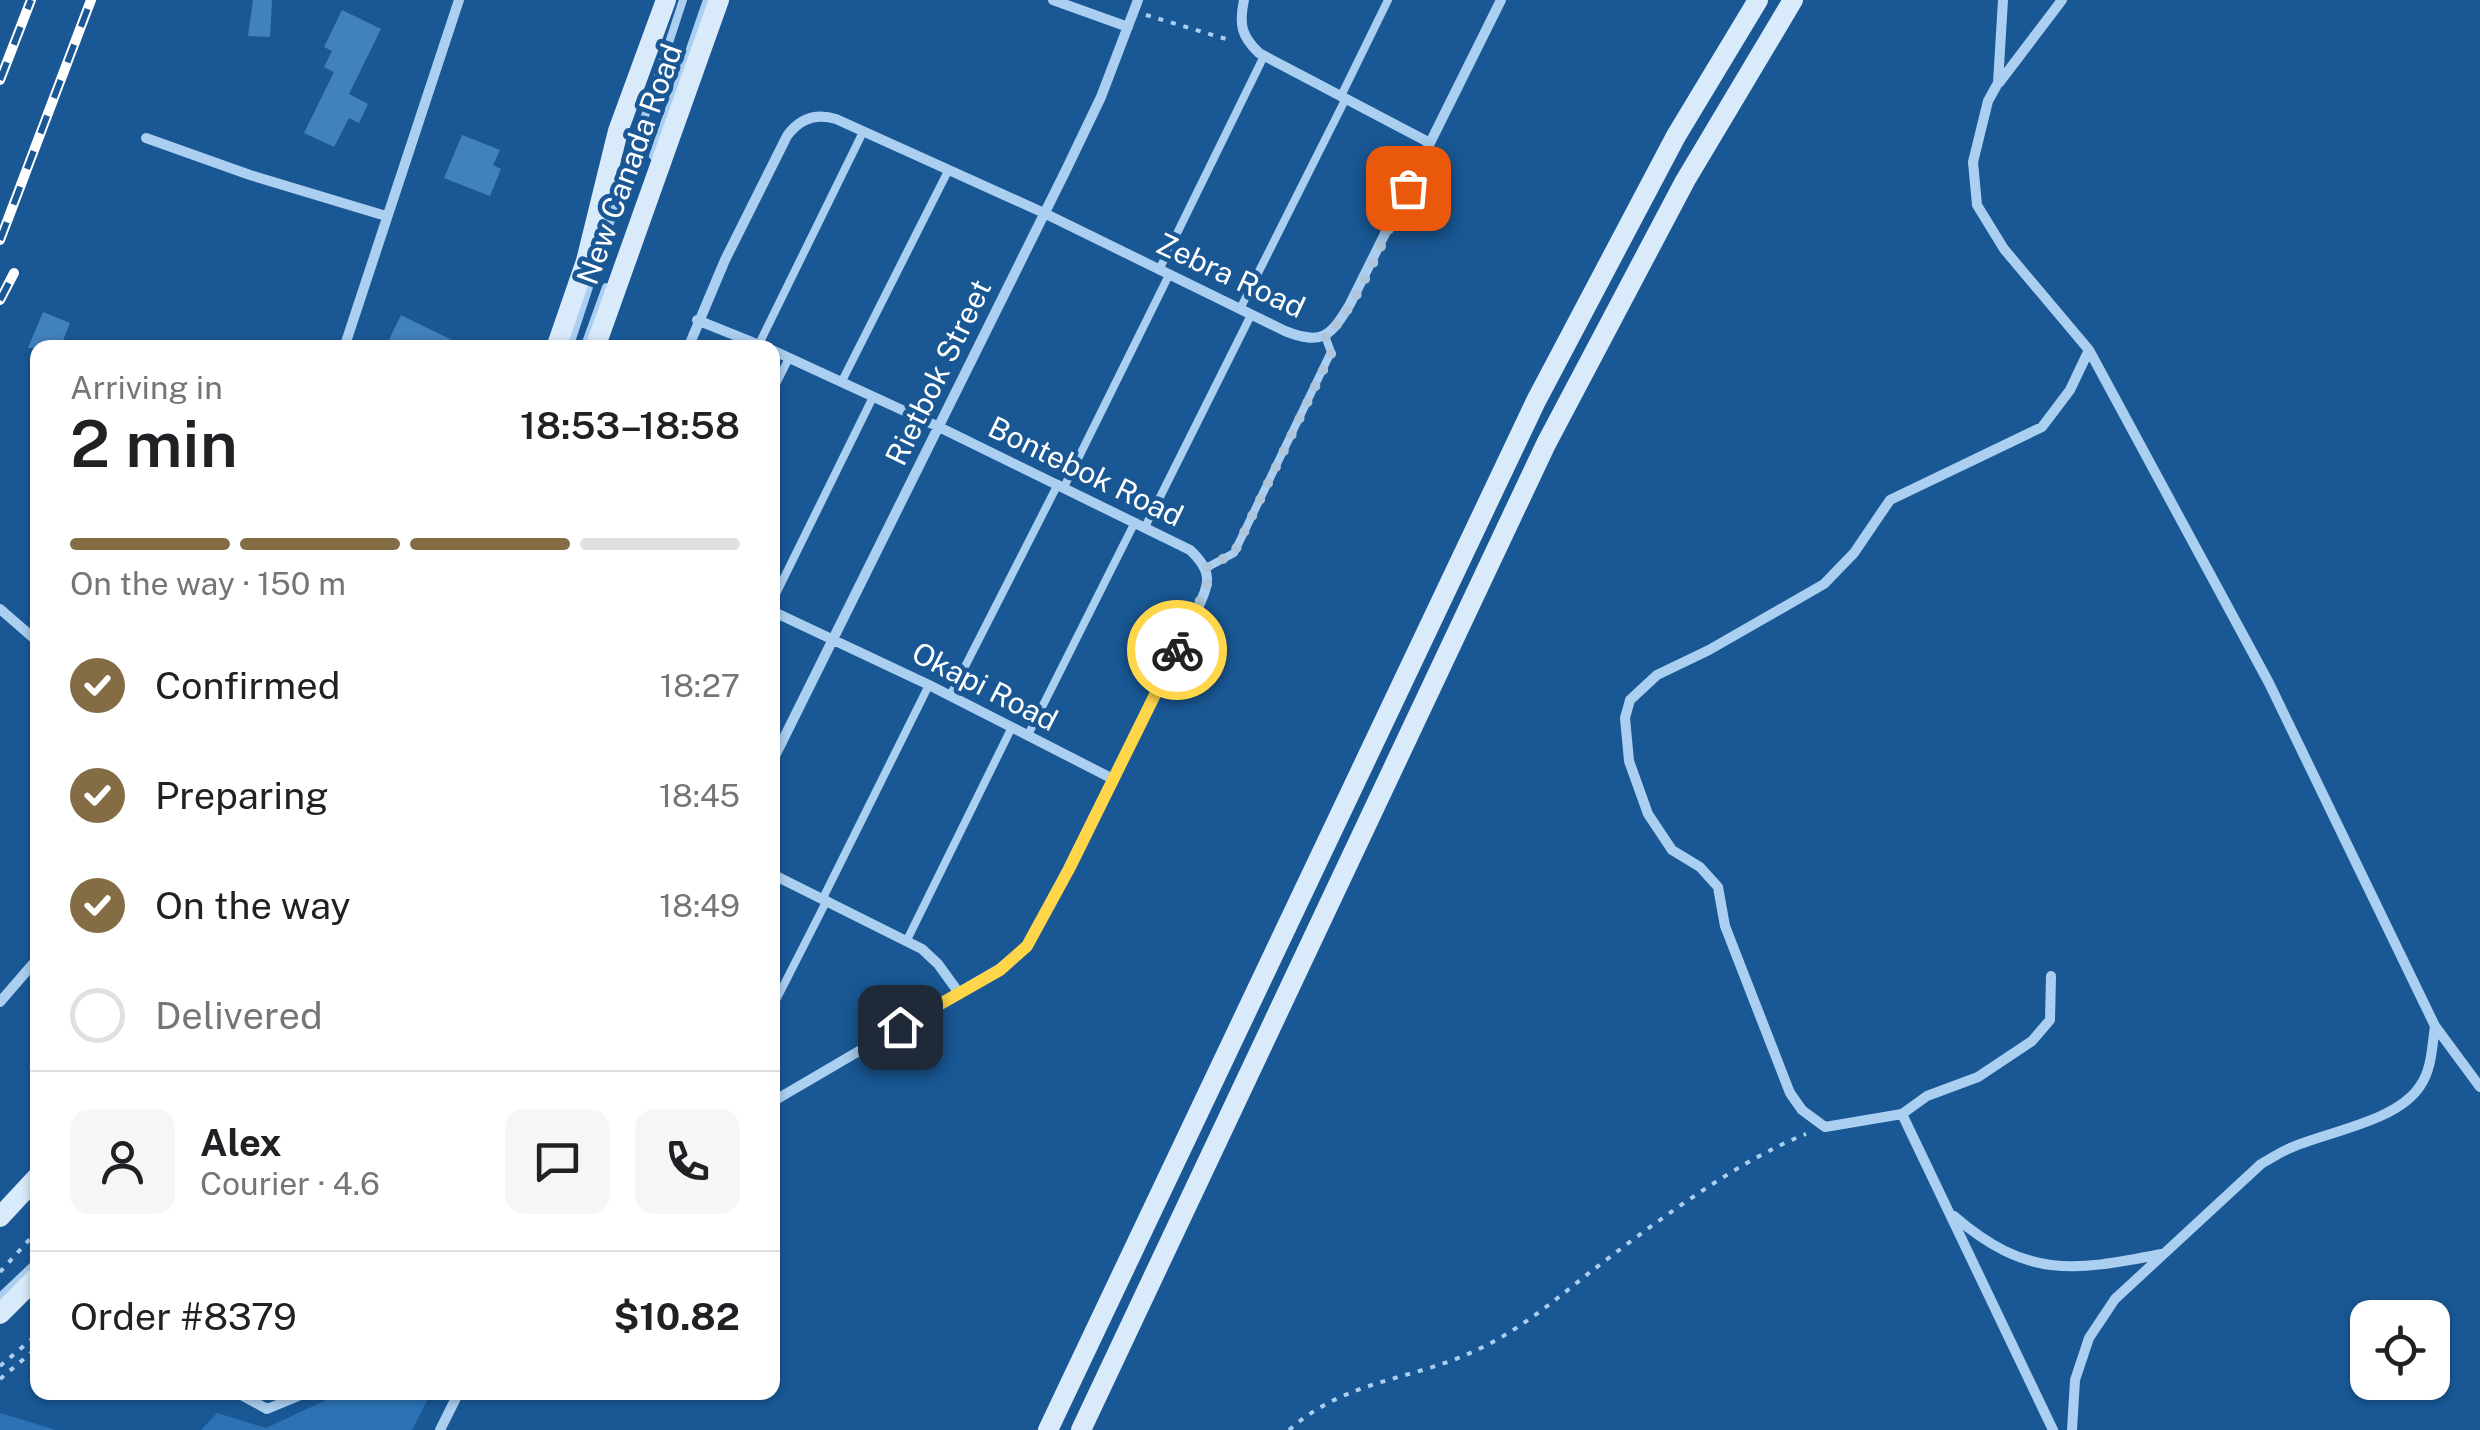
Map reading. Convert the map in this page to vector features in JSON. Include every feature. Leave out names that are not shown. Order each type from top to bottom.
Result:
[{"type":"main road","name":"New Canada Road","points":[[559,340],[586,261],[618,131],[666,0]]},
{"type":"main road","name":"New Canada Road","points":[[598,340],[720,0]]},
{"type":"main road","points":[[1048,1430],[1544,384],[1676,136],[1758,0]]},
{"type":"main road","points":[[1081,1430],[1554,429],[1685,181],[1793,0]]},
{"type":"main road","points":[[0,1221],[30,1185]]},
{"type":"main road","points":[[0,1314],[30,1284]]},
{"type":"street","points":[[347,340],[459,0]]},
{"type":"street","points":[[1053,0],[1128,27]]},
{"type":"street","points":[[1244,0],[1241,30],[1247,42],[1264,56],[1430,143]]},
{"type":"street","name":"Zebra Road","points":[[691,340],[743,222],[792,129],[809,118],[826,116],[1044,214],[1246,312],[1306,338],[1325,336],[1336,328],[1350,304],[1501,0]]},
{"type":"street","points":[[1998,84],[2003,0]]},
{"type":"street","points":[[2062,0],[1988,102],[1973,162],[1976,205],[2004,250],[2090,350],[2269,682],[2436,1026],[2480,1086]]},
{"type":"street","name":"Rietbok Street","points":[[780,738],[834,640],[1101,98],[1136,6]]},
{"type":"street","points":[[146,138],[386,216]]},
{"type":"street","name":"Bontebok Road","points":[[697,320],[748,340]]},
{"type":"street","points":[[2050,976],[2050,1020],[2032,1041],[1978,1077],[1927,1096],[1902,1114],[1824,1127],[1802,1110],[1790,1092],[1725,926],[1718,887],[1700,867],[1672,850],[1648,814],[1629,761],[1625,718],[1630,700],[1657,675],[1824,584],[1854,553],[1890,500],[2042,428],[2070,390],[2090,350]]},
{"type":"street","name":"Bontebok Road","points":[[780,353],[1140,524],[1190,550],[1206,568]]},
{"type":"street","points":[[780,1097],[1000,970],[1027,946],[1199,605],[1207,585],[1206,568]]},
{"type":"street","points":[[0,609],[30,635]]},
{"type":"street","name":"Okapi Road","points":[[780,615],[1113,779]]},
{"type":"street","points":[[780,878],[907,940],[930,955],[959,993]]},
{"type":"street","points":[[0,1002],[30,967]]},
{"type":"street","points":[[2072,1430],[2075,1380],[2089,1338],[2114,1298],[2261,1164],[2288,1149],[2394,1108],[2419,1089],[2429,1068],[2436,1026]]},
{"type":"street","points":[[1902,1114],[2053,1430]]},
{"type":"street","points":[[1949,1212],[1982,1240],[2009,1255],[2042,1264],[2072,1268],[2164,1254]]},
{"type":"street","points":[[251,1400],[267,1409],[289,1400]]},
{"type":"street","points":[[440,1430],[455,1400]]},
{"type":"lane","name":"New Canada Road","points":[[572,340],[683,0]]},
{"type":"lane","name":"New Canada Road","points":[[587,340],[707,0]]},
{"type":"lane","points":[[1028,735],[1246,312],[1388,0]]},
{"type":"lane","points":[[950,696],[1061,485],[1264,56]]},
{"type":"lane","points":[[769,340],[863,132]]},
{"type":"lane","points":[[842,381],[948,171]]},
{"type":"lane","points":[[1206,568],[1234,553],[1244,535],[1332,352],[1325,336]]},
{"type":"lane","points":[[780,377],[790,358]]},
{"type":"lane","points":[[780,586],[873,397]]},
{"type":"lane","points":[[780,992],[929,685]]},
{"type":"lane","points":[[907,940],[1012,727]]},
{"type":"lane","points":[[0,1221],[30,1193]]},
{"type":"lane","points":[[0,1297],[30,1268]]},
{"type":"path","points":[[1136,6],[1221,40],[1247,42]]},
{"type":"path","points":[[1289,1430],[1314,1408],[1356,1388],[1464,1355],[1524,1324],[1594,1269],[1750,1161],[1824,1127]]},
{"type":"path","points":[[0,1272],[30,1239]]},
{"type":"path","points":[[0,1366],[30,1341]]},
{"type":"path","points":[[0,1378],[30,1353]]},
{"type":"shaded area","points":[[326,1400],[427,1400],[412,1430],[201,1430],[217,1413],[266,1428]]},
{"type":"shaded area","points":[[0,1413],[56,1430],[0,1430]]},
{"type":"building","points":[[253,0],[272,0],[270,37],[248,36]]},
{"type":"building","points":[[342,10],[381,29],[349,94],[368,104],[359,123],[349,118],[334,147],[304,133],[334,72],[324,67],[332,51],[324,47]]},
{"type":"building","points":[[462,135],[500,150],[493,165],[501,169],[490,196],[444,178]]},
{"type":"building","points":[[43,312],[70,323],[63,340],[31,340]]},
{"type":"building","points":[[401,315],[452,340],[389,340]]},
{"type":"railway","points":[[0,80],[31,0]]},
{"type":"railway","points":[[0,240],[91,0]]},
{"type":"railway","points":[[0,300],[14,273]]},
{"type":"way so far","points":[[1177,650],[1207,585],[1206,568],[1234,553],[1332,352],[1325,336],[1336,328],[1350,304],[1408,188]]},
{"type":"route","points":[[900,1027],[1000,970],[1027,946],[1177,650]]}]
